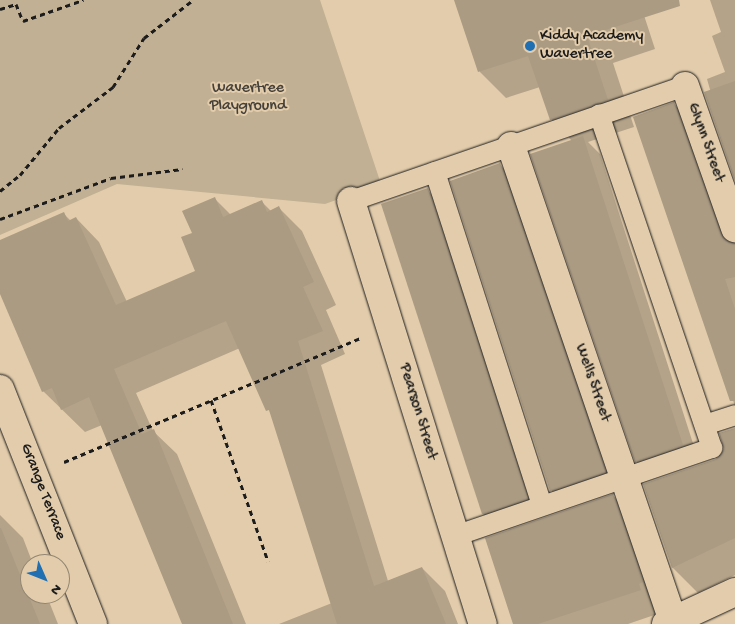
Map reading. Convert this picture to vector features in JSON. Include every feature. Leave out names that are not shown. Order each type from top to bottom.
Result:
[{"type":"street","name":"Glynn Street","points":[[685,86],[735,228]]},
{"type":"street","name":"Wells Street","points":[[510,146],[625,478],[670,622]]},
{"type":"street","name":"Pearson Street","points":[[351,201],[483,624]]},
{"type":"street","name":"Grange Terrace","points":[[0,389],[93,624]]},
{"type":"street","points":[[670,622],[735,592]]},
{"type":"lane","points":[[351,201],[685,86]]},
{"type":"lane","points":[[455,536],[712,448],[599,115]]},
{"type":"lane","points":[[435,172],[542,505]]},
{"type":"lane","points":[[705,425],[735,414]]},
{"type":"path","points":[[0,9],[16,4],[23,21],[83,0]]},
{"type":"path","points":[[0,191],[20,175],[59,128],[113,87],[144,38],[193,0]]},
{"type":"path","points":[[0,219],[111,178],[182,169]]},
{"type":"path","points":[[35,474],[390,326]]},
{"type":"path","points":[[211,400],[268,561]]},
{"type":"green space","name":"Wavertree Playground","points":[[0,0],[320,0],[381,184],[325,204],[117,184],[0,235]]},
{"type":"building","name":"Kiddy Academy Wavertree","points":[[454,0],[679,0],[680,6],[587,36],[608,100],[550,120],[528,56],[478,72]]},
{"type":"building","points":[[735,81],[735,181],[704,92]]},
{"type":"building","points":[[674,102],[720,233],[725,240],[735,243],[735,277],[725,279],[735,309],[735,401],[730,401],[633,117]]},
{"type":"building","points":[[583,136],[683,445],[635,462],[530,154]]},
{"type":"building","points":[[500,163],[606,472],[550,491],[450,181]]},
{"type":"building","points":[[428,188],[527,499],[482,514],[381,204]]},
{"type":"building","points":[[215,197],[223,217],[262,200],[267,212],[279,206],[314,282],[303,287],[323,331],[298,341],[374,586],[422,567],[446,624],[337,624],[269,410],[266,411],[226,321],[114,369],[142,434],[154,429],[233,624],[182,624],[89,397],[61,410],[52,388],[42,392],[0,294],[0,240],[64,212],[68,221],[76,217],[116,305],[195,271],[181,237],[192,233],[182,211]]},
{"type":"building","points":[[735,428],[735,538],[672,568],[643,484],[716,459],[724,450],[719,433]]},
{"type":"building","points":[[613,494],[643,582],[639,584],[641,590],[538,624],[513,624],[485,538]]},
{"type":"building","points":[[1,528],[20,575],[20,604],[32,604],[40,624],[0,624]]},
{"type":"place","name":"Kiddy Academy Wavertree","points":[[530,46]]}]
